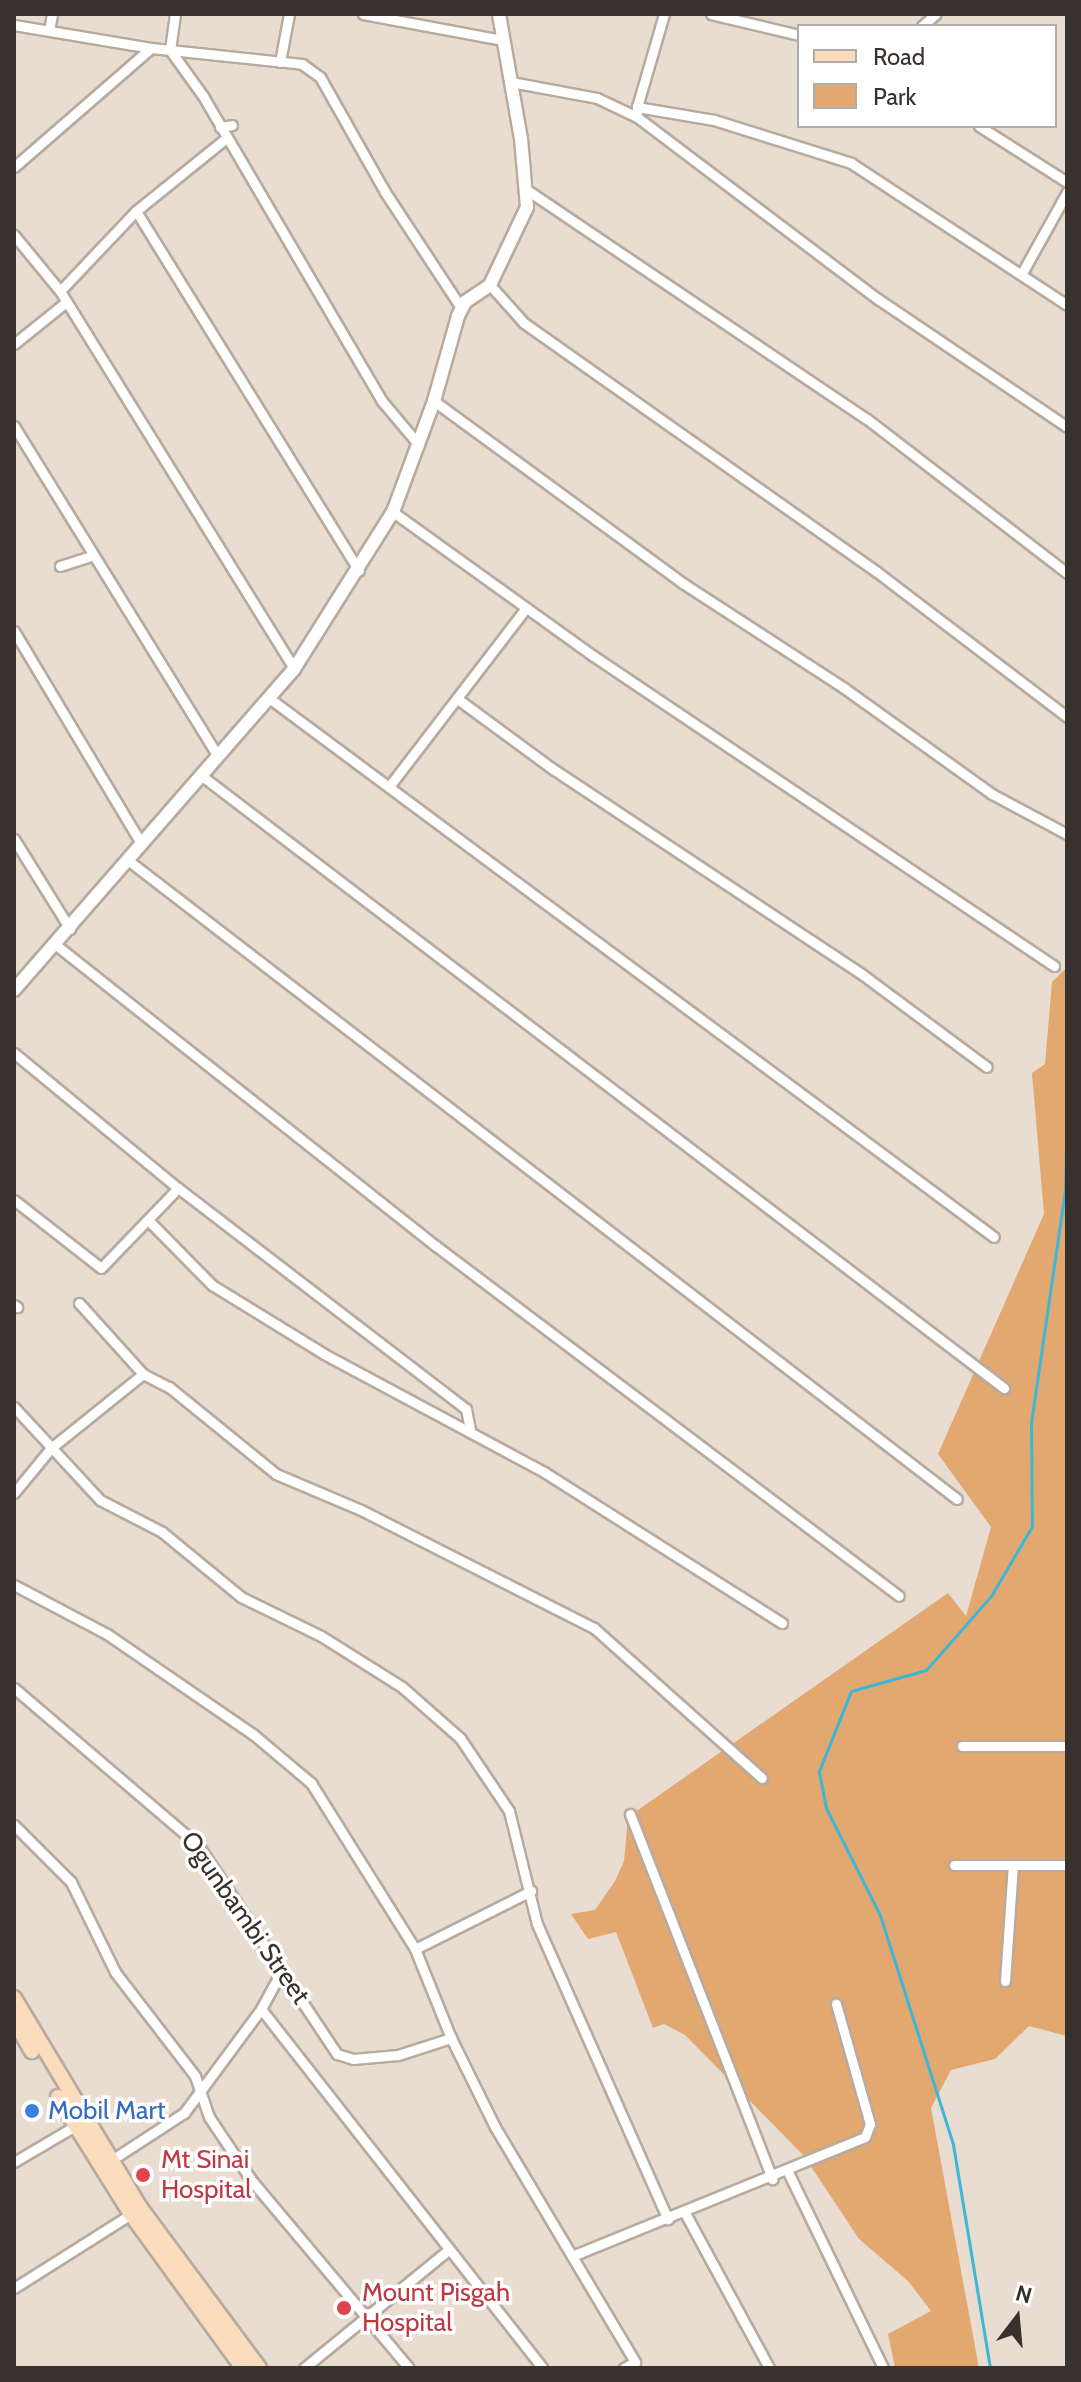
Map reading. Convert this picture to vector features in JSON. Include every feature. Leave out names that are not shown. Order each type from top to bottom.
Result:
[{"type":"main road","points":[[14,1998],[79,2124],[110,2161],[259,2368]]},
{"type":"main road","points":[[14,2020],[131,2214],[243,2368]]},
{"type":"street","points":[[49,30],[52,14]]},
{"type":"street","points":[[175,14],[170,50],[220,127],[382,401],[419,445]]},
{"type":"street","points":[[280,62],[289,14]]},
{"type":"street","points":[[363,14],[407,17],[502,40]]},
{"type":"street","points":[[14,990],[294,669],[359,571],[393,512],[434,401],[462,309],[490,285],[522,225],[527,190],[499,14]]},
{"type":"street","points":[[637,112],[664,14]]},
{"type":"street","points":[[711,14],[736,17],[797,34]]},
{"type":"street","points":[[14,25],[151,48],[302,64],[320,77],[385,192],[462,309]]},
{"type":"street","points":[[14,167],[151,48]]},
{"type":"street","points":[[511,82],[597,98],[637,112],[714,120],[865,169],[1067,305]]},
{"type":"street","points":[[637,112],[878,299],[1067,427]]},
{"type":"street","points":[[220,127],[232,125]]},
{"type":"street","points":[[982,128],[1067,182]]},
{"type":"street","points":[[60,291],[136,211],[225,139]]},
{"type":"street","points":[[527,190],[867,419],[1067,573]]},
{"type":"street","points":[[1022,273],[1067,192]]},
{"type":"street","points":[[136,211],[359,571]]},
{"type":"street","points":[[14,235],[60,291],[294,669]]},
{"type":"street","points":[[490,285],[524,323],[877,572],[1067,717]]},
{"type":"street","points":[[14,344],[66,302]]},
{"type":"street","points":[[434,401],[684,584],[844,688],[992,794],[1067,834]]},
{"type":"street","points":[[14,426],[218,756]]},
{"type":"street","points":[[393,512],[526,608],[1054,966]]},
{"type":"street","points":[[60,566],[93,555]]},
{"type":"street","points":[[391,784],[459,700],[526,608]]},
{"type":"street","points":[[14,631],[142,845]]},
{"type":"street","points":[[269,698],[391,784],[994,1237]]},
{"type":"street","points":[[459,700],[553,769],[863,975],[987,1067]]},
{"type":"street","points":[[202,776],[1004,1388]]},
{"type":"street","points":[[14,839],[70,929]]},
{"type":"street","points":[[129,861],[957,1499]]},
{"type":"street","points":[[56,945],[436,1246],[899,1596]]},
{"type":"street","points":[[14,1053],[178,1188],[466,1409],[470,1429]]},
{"type":"street","points":[[14,1200],[99,1268],[149,1221],[178,1188]]},
{"type":"street","points":[[149,1221],[212,1285],[324,1354],[470,1429],[782,1623]]},
{"type":"street","points":[[79,1303],[143,1374],[169,1387],[291,1484],[361,1510],[594,1628],[762,1778]]},
{"type":"street","points":[[14,1493],[51,1448],[143,1374]]},
{"type":"street","points":[[14,1407],[100,1500],[162,1532],[241,1597],[321,1636],[445,1721],[509,1811],[537,1924],[668,2219]]},
{"type":"street","points":[[14,1585],[107,1634],[254,1735],[311,1783],[415,1949],[451,2038],[572,2256],[637,2365],[624,2368]]},
{"type":"street","name":"Ogunbambi Street","points":[[14,1688],[198,1845],[337,2054],[353,2059],[398,2055],[451,2038]]},
{"type":"street","points":[[962,1746],[1067,1746]]},
{"type":"street","points":[[630,1814],[743,2115],[772,2179]]},
{"type":"street","points":[[14,1825],[71,1882],[115,1972],[188,2067],[209,2117],[252,2181],[409,2368]]},
{"type":"street","points":[[954,1865],[1067,1865]]},
{"type":"street","points":[[1005,1981],[1013,1865]]},
{"type":"street","points":[[415,1949],[531,1891]]},
{"type":"street","points":[[110,2161],[172,2123],[261,2009],[282,1970]]},
{"type":"street","points":[[572,2256],[772,2179],[870,2132],[836,2004]]},
{"type":"street","points":[[261,2009],[542,2368]]},
{"type":"street","points":[[14,2162],[79,2124]]},
{"type":"street","points":[[788,2172],[883,2368]]},
{"type":"street","points":[[685,2213],[769,2368]]},
{"type":"street","points":[[14,2288],[131,2214]]},
{"type":"street","points":[[304,2368],[448,2250]]},
{"type":"green space","points":[[1067,967],[1067,2036],[1029,2026],[995,2059],[951,2070],[931,2108],[979,2368],[895,2368],[888,2334],[931,2311],[908,2281],[859,2239],[804,2156],[685,2035],[664,2024],[653,2028],[616,1932],[588,1939],[571,1914],[595,1910],[615,1881],[624,1861],[628,1817],[948,1593],[966,1616],[991,1527],[938,1454],[1044,1214],[1032,1073],[1045,1064],[1052,982]]},
{"type":"waterway","points":[[990,2368],[953,2144],[880,1915],[826,1808],[819,1771],[851,1691],[926,1670],[991,1596],[1032,1526],[1031,1423],[1065,1189],[1067,1109]]},
{"type":"place","name":"Mobil Mart","points":[[32,2111]]},
{"type":"place","name":"Mt Sinai Hospital","points":[[143,2175]]},
{"type":"place","name":"Mount Pisgah Hospital","points":[[344,2308]]}]
